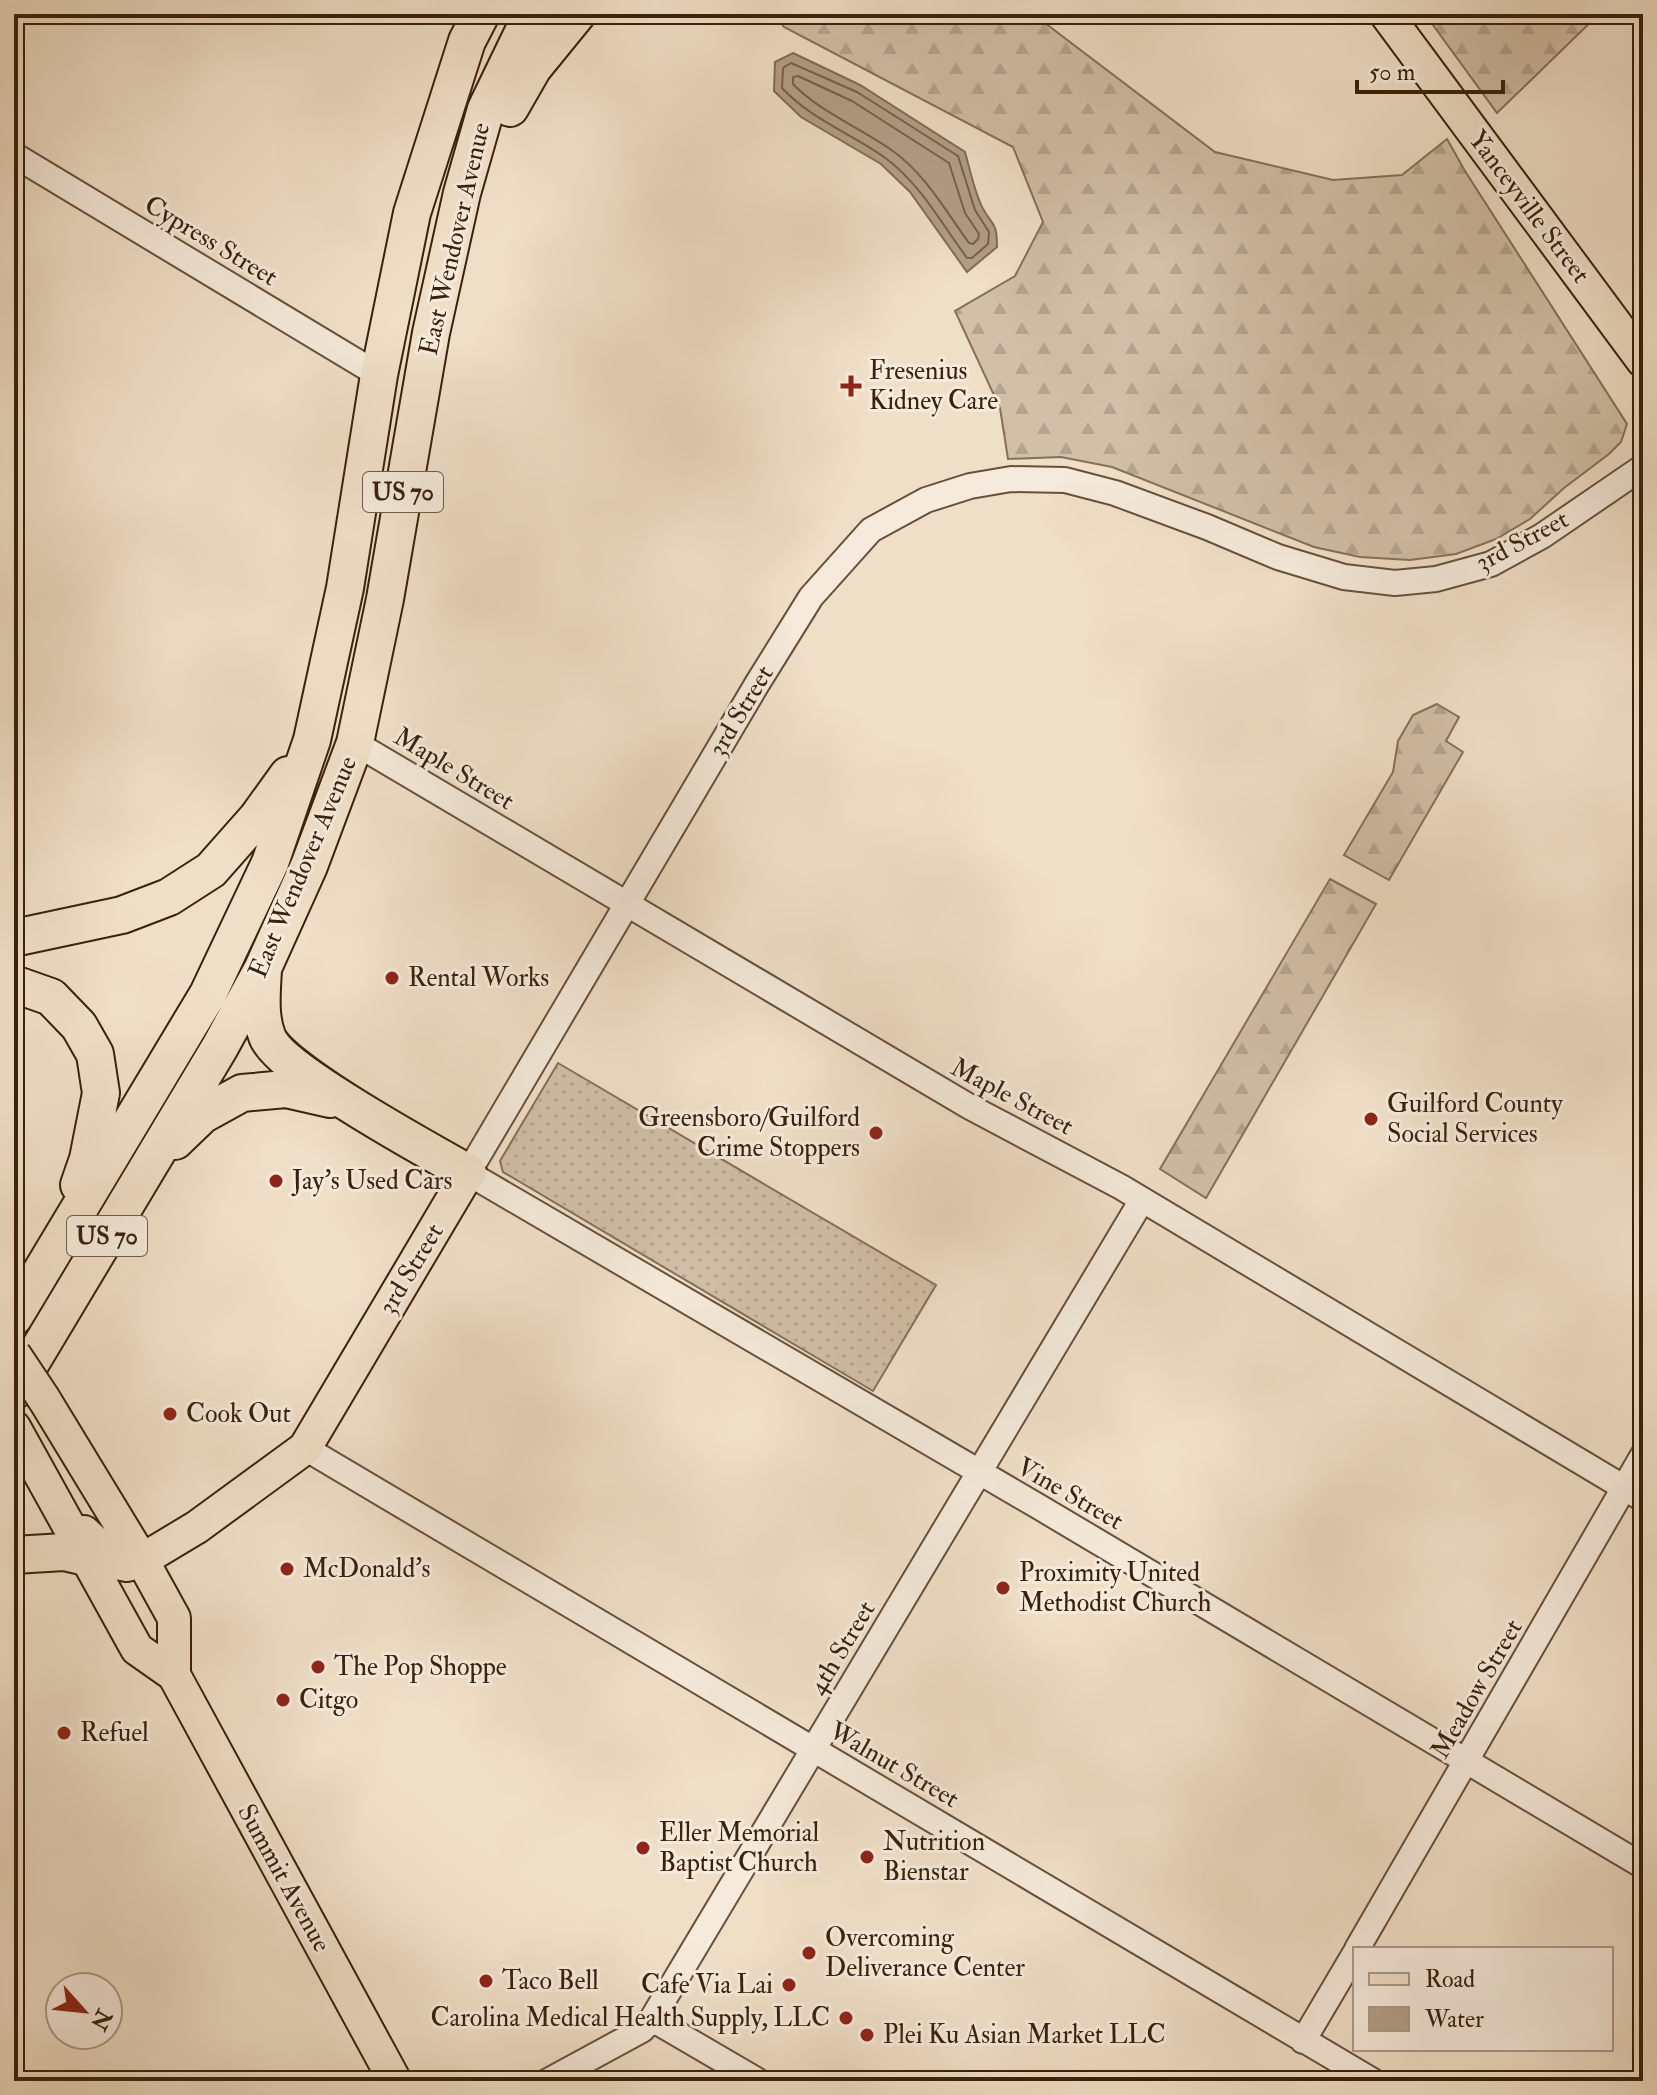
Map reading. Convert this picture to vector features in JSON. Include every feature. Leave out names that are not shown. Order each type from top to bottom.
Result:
[{"type":"highway","name":"East Wendover Avenue","points":[[29,1395],[149,1167],[263,968],[309,866],[355,743],[385,599],[431,333],[462,193],[486,109],[532,14]]},
{"type":"highway","points":[[462,193],[533,68],[577,14]]},
{"type":"highway","name":"East Wendover Avenue","points":[[14,1317],[208,994],[270,863],[312,740],[345,588],[379,375],[412,213],[474,23]]},
{"type":"highway","points":[[330,657],[334,716],[355,743]]},
{"type":"highway","points":[[14,938],[122,915],[169,897],[211,870],[257,818],[312,740]]},
{"type":"highway","points":[[263,968],[262,1005],[267,1038],[281,1056],[348,1103],[468,1173]]},
{"type":"highway","points":[[14,984],[51,997],[79,1026],[95,1054],[101,1093],[88,1159],[60,1241]]},
{"type":"highway","points":[[149,1167],[202,1115],[242,1093],[286,1089],[348,1103]]},
{"type":"highway","points":[[14,1555],[64,1552],[86,1557]]},
{"type":"main road","name":"Yanceyville Street","points":[[1386,14],[1643,361]]},
{"type":"main road","name":"3rd Street","points":[[142,1560],[197,1527],[305,1448],[468,1173]]},
{"type":"main road","name":"Summit Avenue","points":[[14,1354],[29,1395],[142,1560],[174,1618],[174,1675]]},
{"type":"main road","name":"Summit Avenue","points":[[18,1434],[137,1649],[174,1675],[395,2081]]},
{"type":"main road","points":[[58,1504],[117,1563],[127,1565],[142,1560]]},
{"type":"street","name":"Cypress Street","points":[[14,155],[379,375]]},
{"type":"street","name":"3rd Street","points":[[468,1173],[749,696],[811,597],[871,530],[926,500],[970,486],[1011,479],[1065,480],[1115,493],[1278,557],[1344,577],[1395,583],[1436,579],[1491,564],[1542,536],[1643,467]]},
{"type":"street","name":"Maple Street","points":[[355,743],[970,1107],[1142,1200],[1634,1494]]},
{"type":"street","name":"Vine Street","points":[[468,1173],[1041,1508],[1643,1866]]},
{"type":"street","name":"4th Street","points":[[548,2081],[642,2030],[652,2019],[1142,1200]]},
{"type":"street","name":"Walnut Street","points":[[305,1448],[1373,2081]]},
{"type":"street","name":"Meadow Street","points":[[1358,1947],[1467,1762],[1634,1494],[1643,1455]]},
{"type":"street","name":"Meadow Street","points":[[1303,2041],[1353,1956]]},
{"type":"street","points":[[652,2019],[758,2081]]},
{"type":"green space","points":[[774,14],[1033,14],[1215,152],[1333,180],[1402,175],[1447,139],[1627,424],[1621,442],[1530,519],[1496,539],[1456,554],[1410,560],[1360,557],[1314,547],[1112,467],[1061,457],[1008,459],[1000,408],[955,311],[1015,276],[1043,222],[1013,147],[784,27]]},
{"type":"green space","points":[[1425,14],[1599,14],[1497,113]]},
{"type":"green space","points":[[1437,704],[1459,717],[1446,741],[1463,752],[1389,880],[1344,855],[1393,772],[1398,741],[1413,715]]},
{"type":"green space","points":[[1330,879],[1376,904],[1206,1198],[1160,1169]]},
{"type":"green space","points":[[558,1063],[936,1285],[873,1391],[503,1172],[500,1161]]},
{"type":"water","points":[[793,53],[860,85],[965,152],[979,200],[995,229],[997,247],[967,272],[910,192],[881,164],[801,117],[774,91],[775,62]]},
{"type":"place","name":"Fresenius Kidney Care","points":[[851,386]]},
{"type":"place","name":"Rental Works","points":[[392,978]]},
{"type":"place","name":"Guilford County Social Services","points":[[1371,1119]]},
{"type":"place","name":"Greensboro/Guilford Crime Stoppers","points":[[876,1133]]},
{"type":"place","name":"Jay's Used Cars","points":[[276,1181]]},
{"type":"place","name":"Cook Out","points":[[170,1414]]},
{"type":"place","name":"McDonald's","points":[[287,1569]]},
{"type":"place","name":"Proximity United Methodist Church","points":[[1003,1588]]},
{"type":"place","name":"The Pop Shoppe","points":[[318,1667]]},
{"type":"place","name":"Citgo","points":[[283,1700]]},
{"type":"place","name":"Refuel","points":[[64,1733]]},
{"type":"place","name":"Eller Memorial Baptist Church","points":[[643,1848]]},
{"type":"place","name":"Nutrition Bienstar","points":[[867,1857]]},
{"type":"place","name":"Overcoming Deliverance Center","points":[[809,1953]]},
{"type":"place","name":"Taco Bell","points":[[486,1981]]},
{"type":"place","name":"Cafe Via Lai","points":[[789,1985]]},
{"type":"place","name":"Carolina Medical Health Supply, LLC","points":[[846,2018]]},
{"type":"place","name":"Plei Ku Asian Market LLC","points":[[867,2035]]}]
